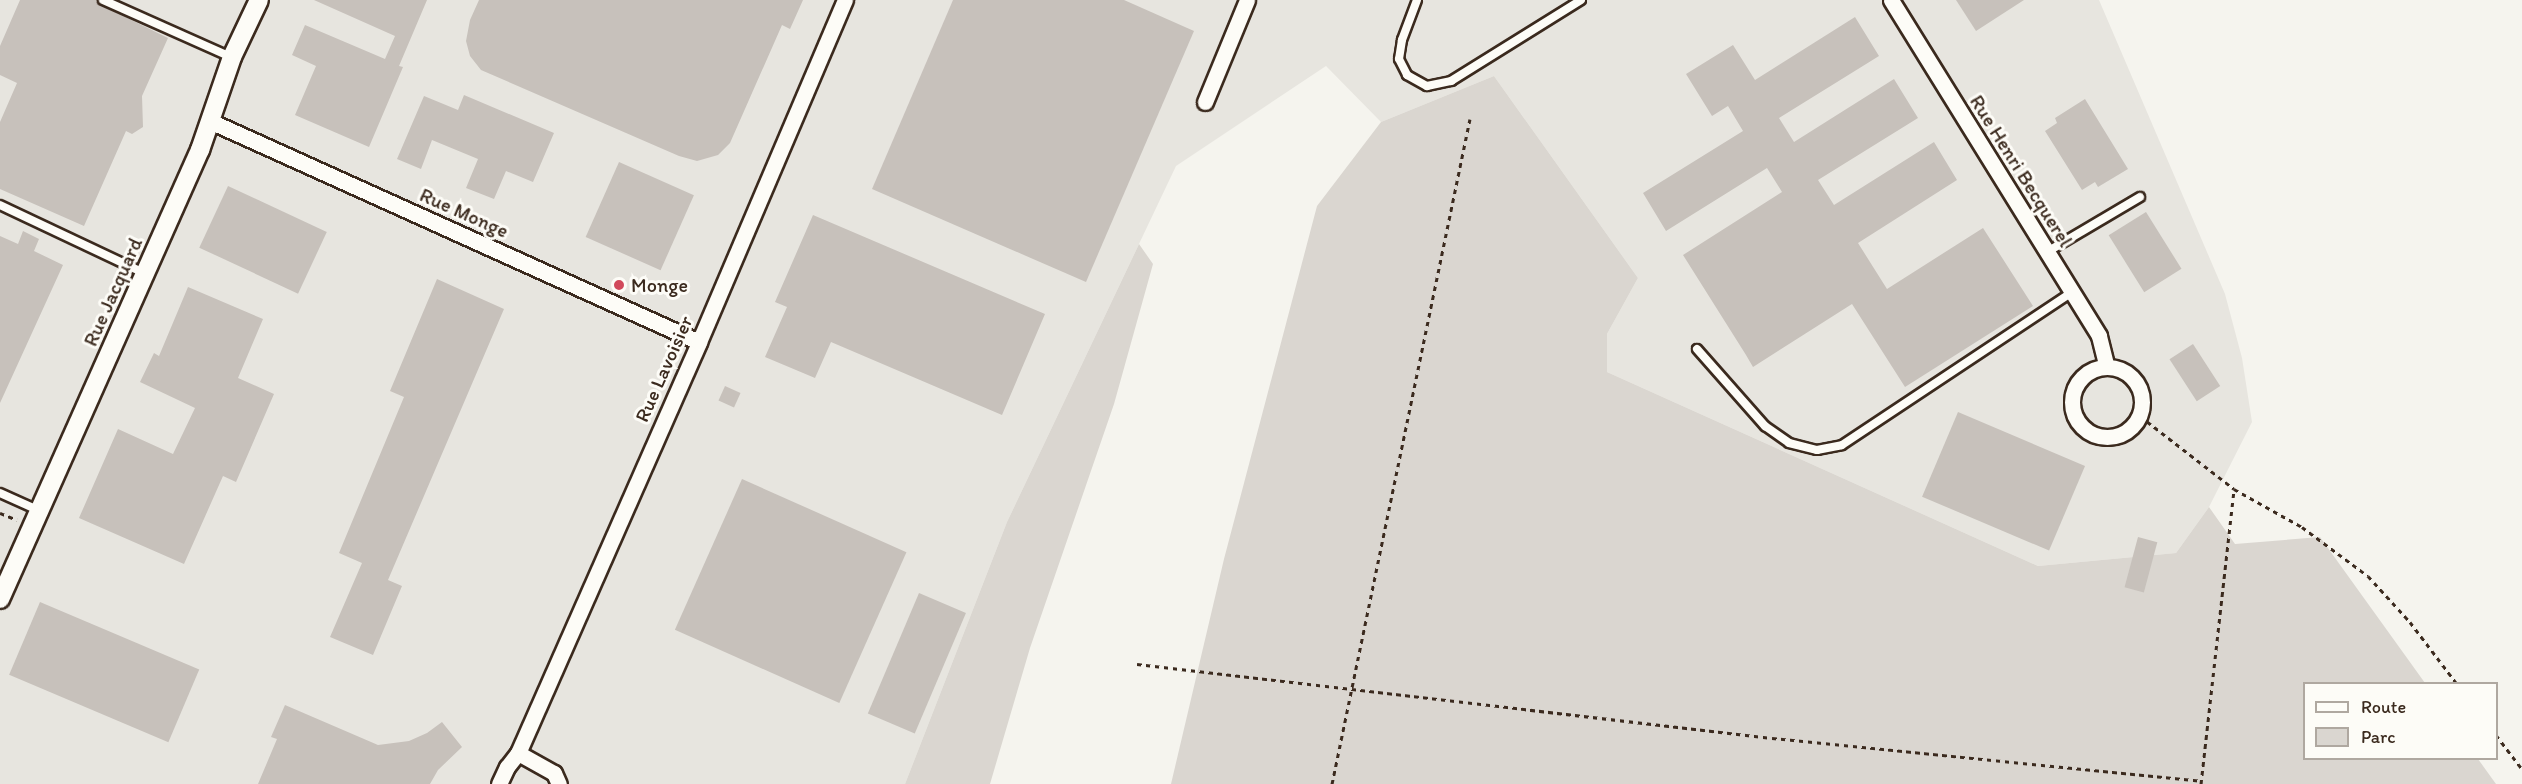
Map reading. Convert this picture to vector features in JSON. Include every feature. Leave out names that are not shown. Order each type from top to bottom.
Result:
[{"type":"street","name":"Rue Jacquard","points":[[0,599],[212,122],[232,57],[259,0]]},
{"type":"street","name":"Rue Lavoisier","points":[[499,784],[507,767],[518,753],[699,342],[845,0]]},
{"type":"street","points":[[1204,102],[1247,0]]},
{"type":"street","name":"Rue Henri Becquerel","points":[[1891,0],[2099,336],[2107,367]]},
{"type":"street","name":"Rue Monge","points":[[212,122],[699,342]]},
{"type":"street","points":[[2107,367],[2119,368],[2137,382],[2142,393],[2140,416],[2125,433],[2102,438],[2081,427],[2072,405],[2073,394],[2085,374],[2107,367]]},
{"type":"street","points":[[518,753],[554,773],[559,784]]},
{"type":"lane","points":[[103,0],[232,57]]},
{"type":"lane","points":[[1417,0],[1402,40],[1399,59],[1407,75],[1427,86],[1451,81],[1581,0]]},
{"type":"lane","points":[[2046,253],[2140,197]]},
{"type":"lane","points":[[0,205],[146,273]]},
{"type":"lane","points":[[1697,349],[1765,426],[1790,443],[1817,450],[1842,445],[2073,292]]},
{"type":"lane","points":[[0,493],[39,511]]},
{"type":"path","points":[[1332,784],[1470,119]]},
{"type":"path","points":[[2140,416],[2234,489],[2302,527],[2368,576],[2410,622],[2455,682]]},
{"type":"path","points":[[1137,664],[1772,738],[2201,783],[2234,489]]},
{"type":"path","points":[[2498,738],[2522,769]]},
{"type":"shaded area","points":[[0,0],[2099,0],[2225,294],[2242,358],[2252,422],[2209,507],[2176,553],[2038,566],[1607,372],[1607,334],[1638,278],[1494,76],[1381,122],[1326,66],[1176,166],[1007,522],[905,784],[0,784]]},
{"type":"green space","points":[[1494,76],[1638,278],[1607,334],[1607,372],[2038,566],[2176,553],[2209,507],[2235,544],[2320,537],[2424,682],[2303,682],[2303,760],[2479,760],[2496,784],[1171,784],[1224,559],[1317,206],[1381,122]]},
{"type":"green space","points":[[1139,244],[1153,264],[1114,404],[1030,648],[990,784],[905,784],[1007,522]]},
{"type":"building","points":[[20,0],[97,0],[101,5],[168,38],[142,96],[143,127],[132,134],[126,131],[84,226],[0,189],[0,122],[17,83],[0,75],[0,46]]},
{"type":"building","points":[[314,0],[427,0],[399,66],[403,67],[369,147],[295,115],[316,66],[292,55],[305,25],[385,59],[395,36]]},
{"type":"building","points":[[479,0],[803,0],[790,29],[782,25],[730,143],[718,155],[697,161],[679,156],[481,70],[470,56],[466,41],[470,20]]},
{"type":"building","points":[[953,0],[1124,0],[1194,31],[1086,282],[872,189]]},
{"type":"building","points":[[1956,0],[2024,0],[1976,31]]},
{"type":"building","points":[[1855,17],[1879,56],[1779,118],[1794,142],[1894,79],[1918,118],[1818,180],[1834,205],[1934,142],[1957,180],[1858,243],[1887,289],[1983,228],[2033,306],[1905,387],[1852,304],[1753,367],[1683,255],[1782,192],[1767,168],[1666,231],[1643,193],[1743,131],[1728,106],[1712,116],[1686,74],[1733,45],[1755,80]]},
{"type":"building","points":[[464,95],[554,133],[533,182],[506,171],[494,199],[466,188],[478,159],[432,140],[421,169],[397,159],[424,96],[458,110]]},
{"type":"building","points":[[2085,99],[2128,169],[2098,187],[2095,182],[2082,190],[2045,131],[2057,123],[2055,118]]},
{"type":"building","points":[[619,162],[694,195],[661,270],[586,237]]},
{"type":"building","points":[[228,186],[327,232],[298,294],[199,248]]},
{"type":"building","points":[[2146,212],[2182,269],[2144,292],[2109,235]]},
{"type":"building","points":[[813,215],[1045,314],[1002,415],[831,342],[815,378],[765,357],[787,307],[775,302]]},
{"type":"building","points":[[23,231],[39,239],[34,251],[63,265],[0,403],[0,236],[18,244]]},
{"type":"building","points":[[437,279],[504,309],[388,580],[402,586],[373,655],[330,637],[362,563],[339,553],[404,397],[390,391]]},
{"type":"building","points":[[188,287],[263,319],[238,378],[274,394],[236,482],[223,476],[184,564],[79,518],[118,429],[173,454],[195,408],[140,382],[154,353],[159,356]]},
{"type":"building","points":[[2193,344],[2220,386],[2197,401],[2170,359]]},
{"type":"building","points":[[725,386],[741,393],[734,408],[718,401]]},
{"type":"building","points":[[1958,412],[2085,466],[2049,551],[1922,497]]},
{"type":"building","points":[[742,479],[906,552],[839,703],[675,630]]},
{"type":"building","points":[[2138,537],[2157,542],[2144,592],[2125,587]]},
{"type":"building","points":[[919,593],[966,613],[915,734],[868,714]]},
{"type":"building","points":[[40,602],[199,670],[168,742],[9,675]]},
{"type":"building","points":[[285,705],[378,745],[409,741],[427,733],[442,722],[462,747],[438,770],[430,784],[258,784],[277,739],[271,737]]},
{"type":"place","name":"Monge","points":[[619,285]]}]
